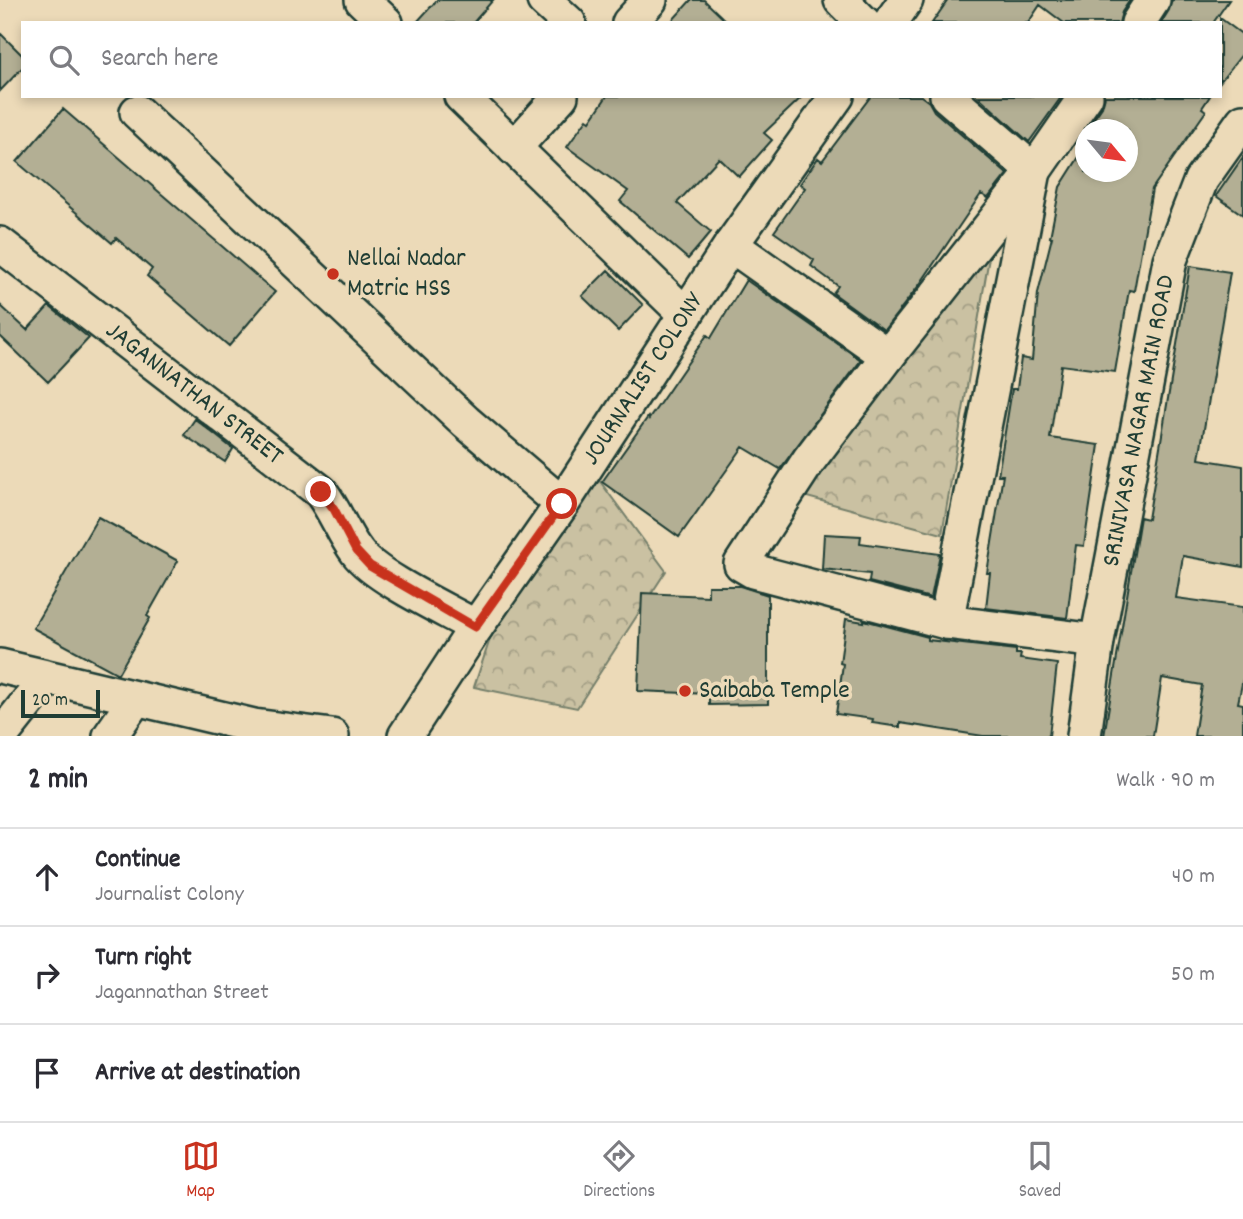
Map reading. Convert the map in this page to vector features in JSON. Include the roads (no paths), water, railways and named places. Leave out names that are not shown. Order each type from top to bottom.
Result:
[{"type":"street","points":[[362,0],[384,21]]},
{"type":"street","points":[[544,0],[567,21]]},
{"type":"street","points":[[631,21],[650,0]]},
{"type":"street","points":[[841,0],[862,21]]},
{"type":"street","points":[[891,21],[906,0]]},
{"type":"street","points":[[1139,21],[1153,0]]},
{"type":"street","points":[[463,98],[686,315]]},
{"type":"street","points":[[514,148],[559,98]]},
{"type":"street","name":"JOURNALIST COLONY","points":[[405,736],[475,627],[562,504],[731,245],[836,98]]},
{"type":"street","points":[[949,98],[1034,171]]},
{"type":"street","points":[[1085,98],[1034,171],[809,460],[741,564],[754,570],[946,622],[1097,641]]},
{"type":"street","points":[[137,112],[466,422],[562,504]]},
{"type":"street","name":"SRINIVASA NAGAR MAIN ROAD","points":[[1084,736],[1097,641],[1170,260],[1201,180],[1243,121]]},
{"type":"street","points":[[946,622],[1034,171]]},
{"type":"street","name":"JAGANNATHAN STREET","points":[[0,244],[321,492],[334,509],[356,551],[370,566],[475,627]]},
{"type":"street","points":[[731,245],[888,356]]},
{"type":"street","points":[[0,666],[252,731],[332,736]]},
{"type":"street","points":[[1,736],[47,677]]},
{"type":"street","points":[[110,736],[135,700]]},
{"type":"place","name":"Nellai Nadar Matric HSS","points":[[333,274]]},
{"type":"place","name":"Saibaba Temple","points":[[685,691]]}]
